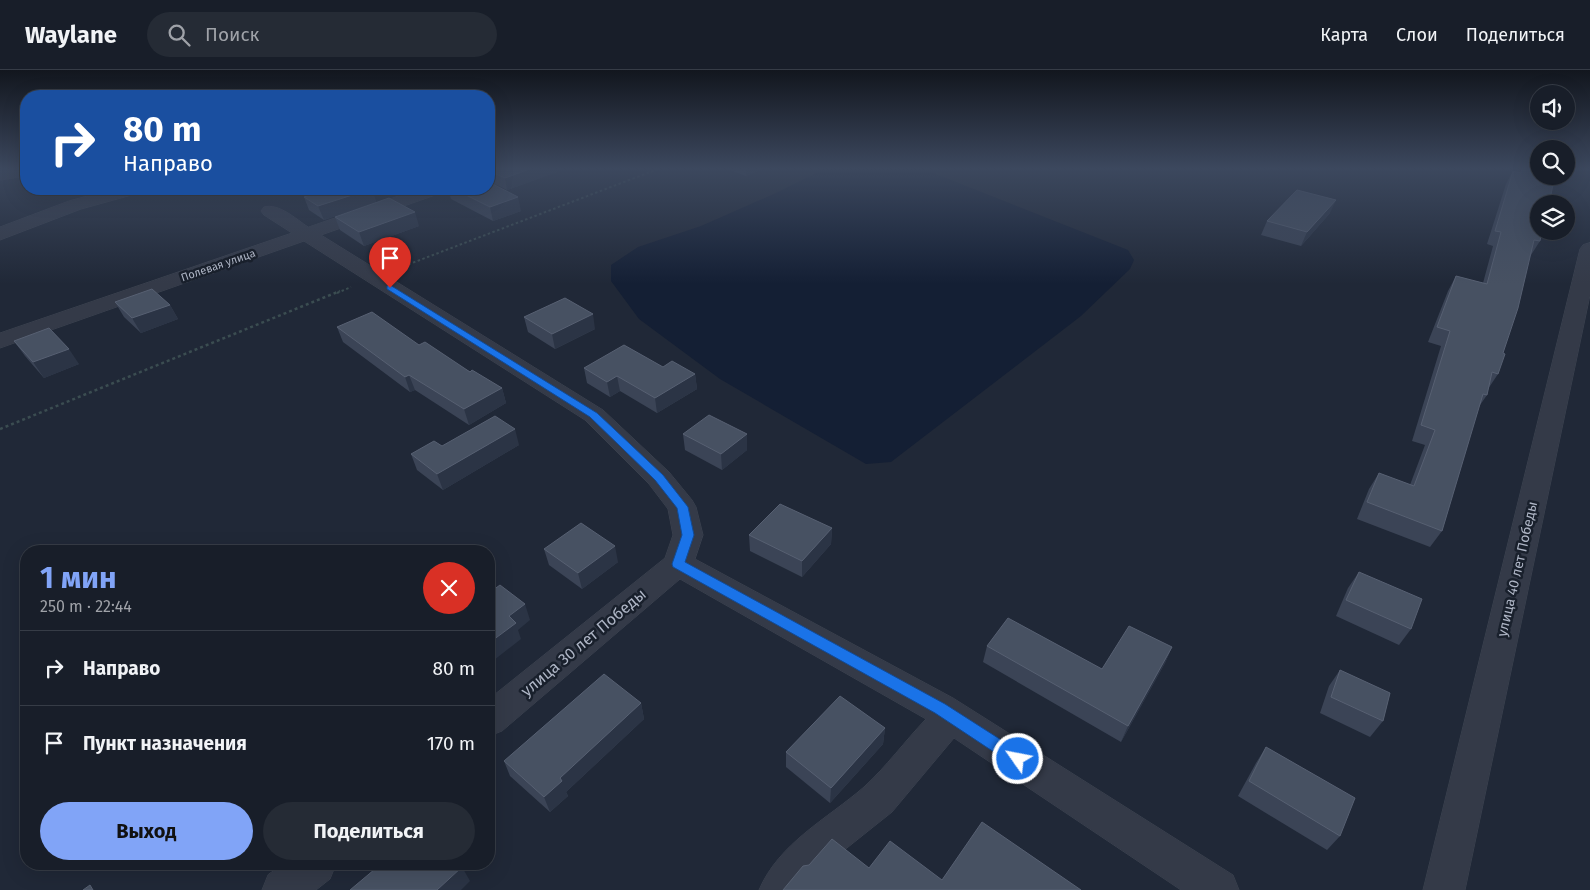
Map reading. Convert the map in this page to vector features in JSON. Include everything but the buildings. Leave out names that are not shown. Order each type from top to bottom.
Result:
[{"type":"street","points":[[0,234],[66,207]]},
{"type":"street","name":"Полевая улица","points":[[0,341],[382,207]]},
{"type":"street","points":[[270,211],[594,415],[659,478],[682,507],[688,535],[678,564],[951,716],[1218,890]]},
{"type":"street","name":"улица 40 лет Победы","points":[[1444,890],[1590,249]]},
{"type":"street","name":"улица 30 лет Победы","points":[[495,715],[678,564]]},
{"type":"street","points":[[780,890],[819,845],[878,799],[951,716]]},
{"type":"street","points":[[283,890],[307,870]]},
{"type":"path","points":[[0,429],[374,278],[558,207]]},
{"type":"water","points":[[744,207],[1020,207],[1128,250],[1134,260],[1130,269],[1081,316],[891,462],[866,464],[720,379],[639,319],[611,281],[611,265],[638,247],[701,226]]},
{"type":"route","points":[[390,288],[594,415],[659,478],[682,507],[688,535],[678,564],[940,708],[1018,759]]}]
